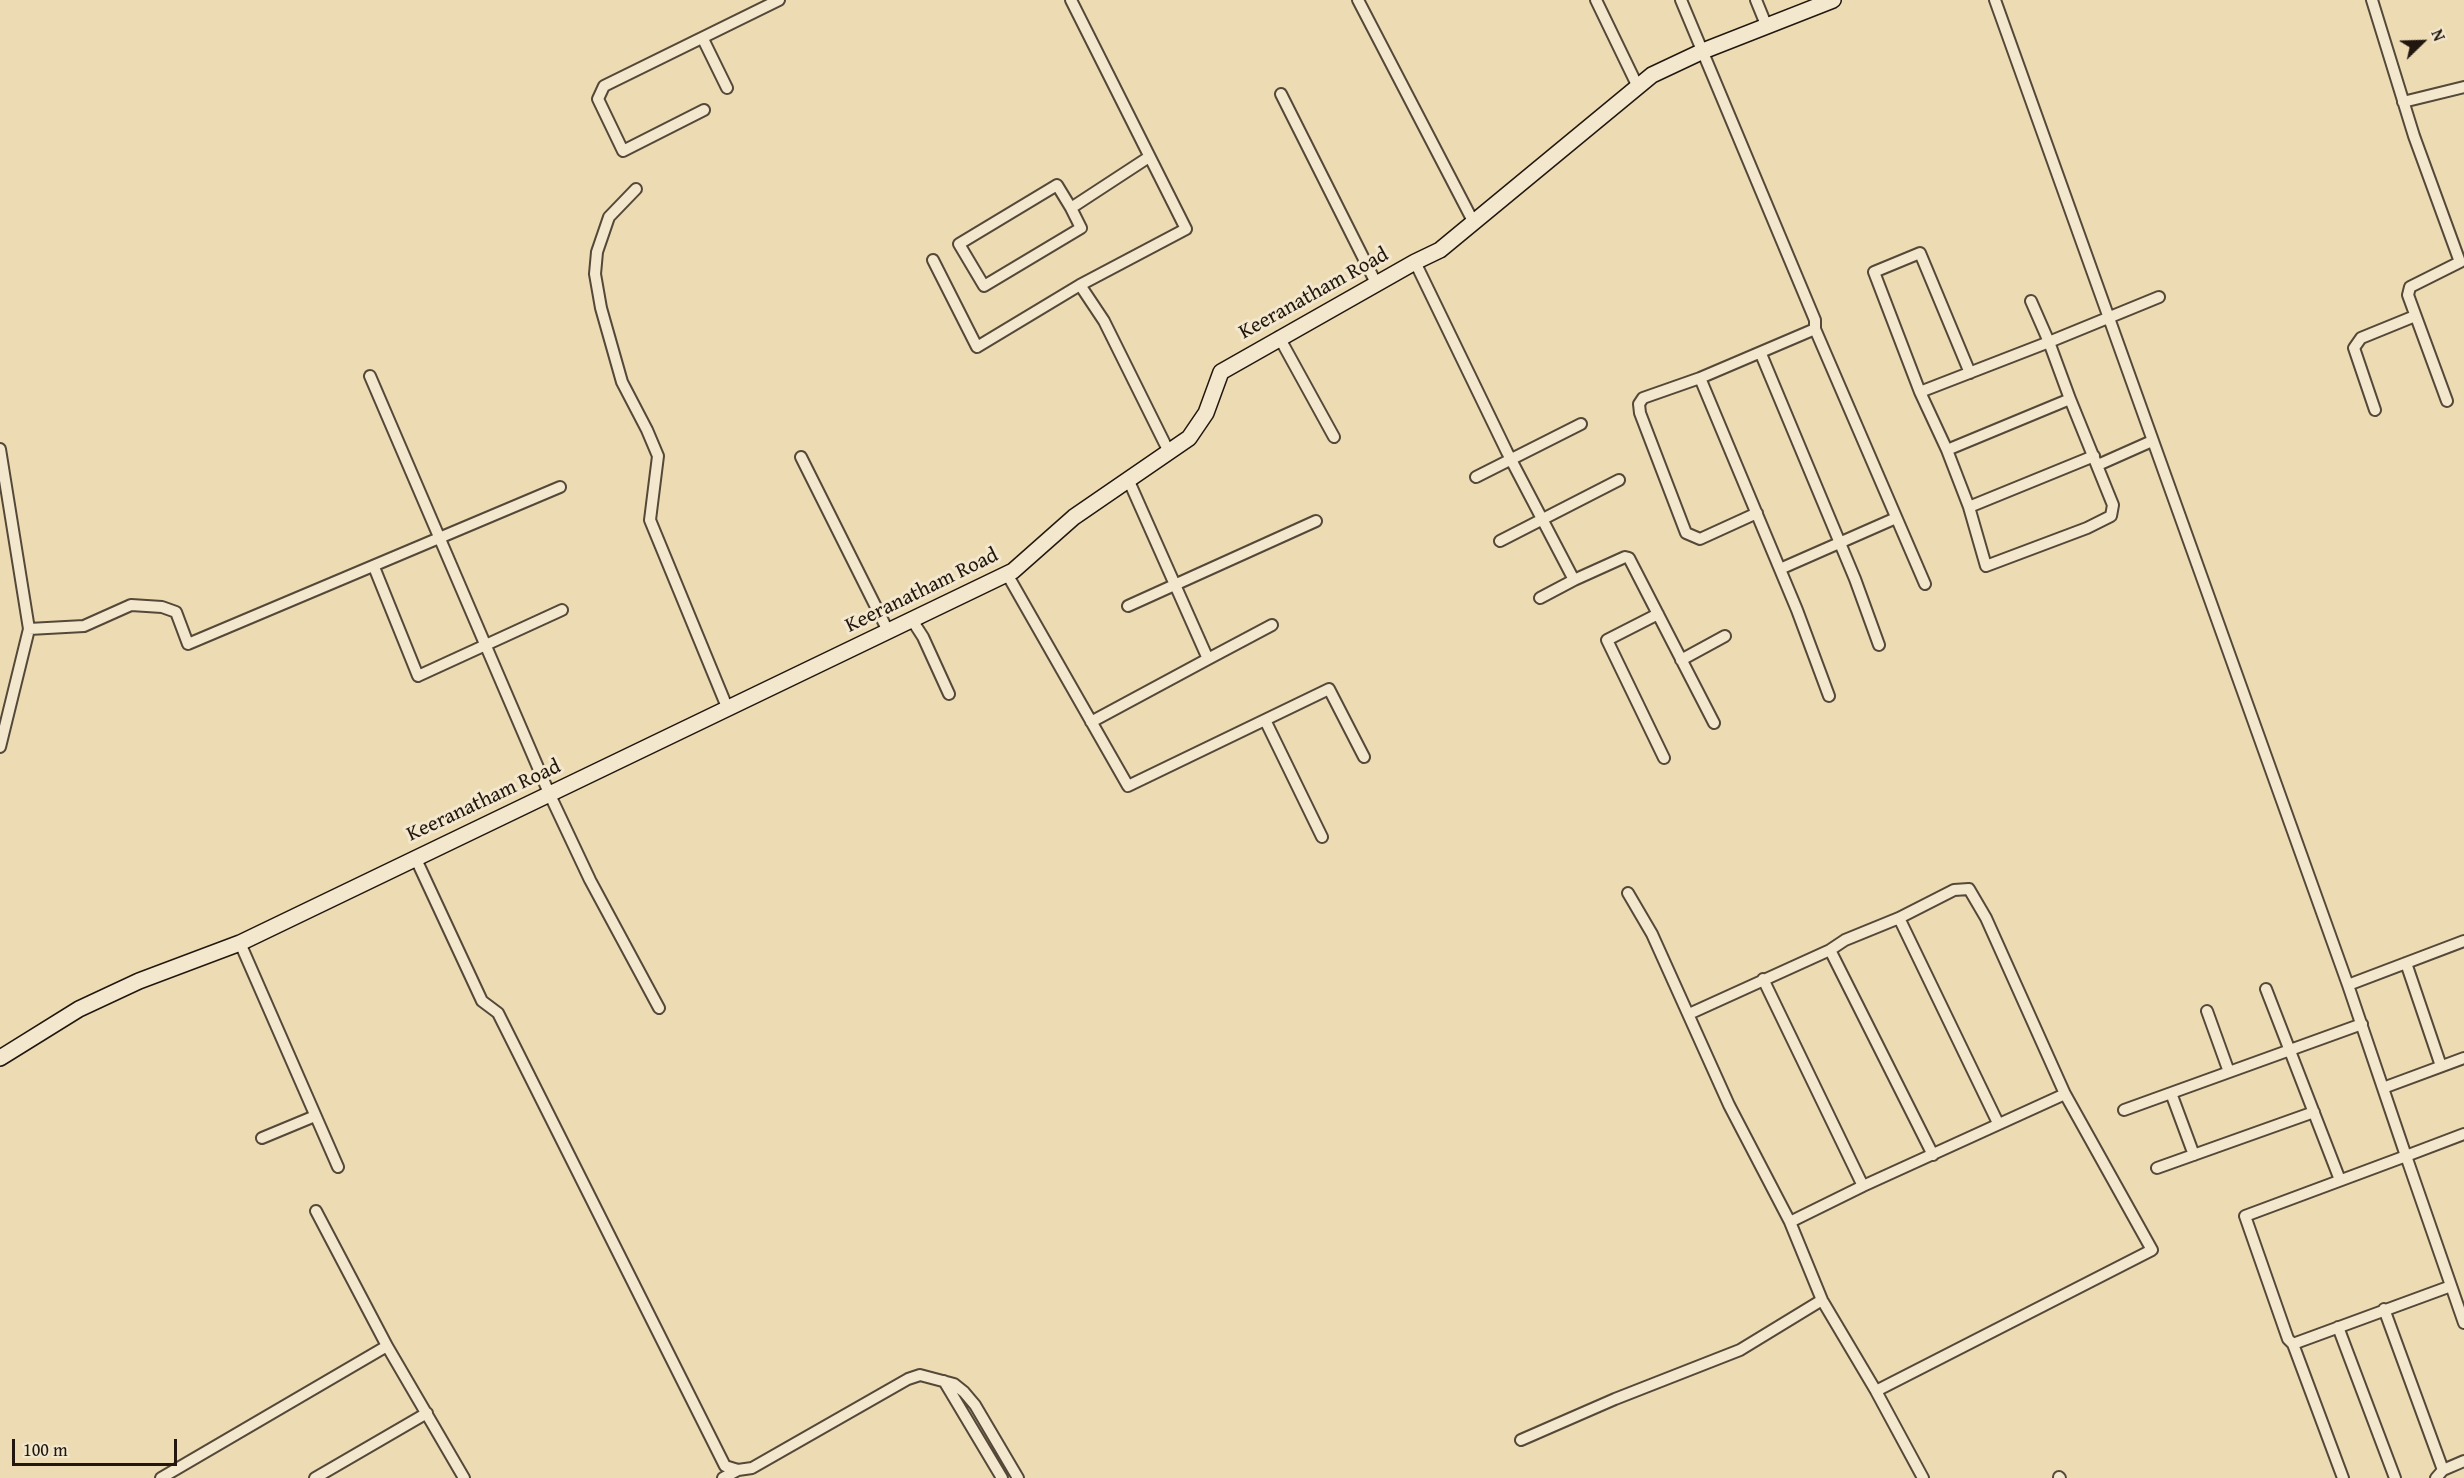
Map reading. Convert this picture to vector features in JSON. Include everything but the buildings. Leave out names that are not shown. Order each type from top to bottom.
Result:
[{"type":"street","points":[[704,110],[623,151],[598,99],[604,86],[779,0]]},
{"type":"street","points":[[933,260],[977,347],[1080,285],[1186,229],[1071,0]]},
{"type":"street","points":[[1358,0],[1474,223]]},
{"type":"street","points":[[1596,0],[1638,87]]},
{"type":"street","points":[[1681,0],[1815,320],[1815,329],[1925,584]]},
{"type":"street","points":[[1756,0],[1767,27]]},
{"type":"street","name":"Keeranatham Road","points":[[0,1058],[79,1009],[139,981],[240,943],[1007,574],[1074,517],[1189,438],[1206,413],[1221,372],[1376,283],[1440,250],[1652,75],[1703,51],[1833,0]]},
{"type":"street","points":[[1995,0],[2362,1024],[2464,1323]]},
{"type":"street","points":[[2372,0],[2403,102],[2463,265],[2410,287],[2408,295],[2447,401]]},
{"type":"street","points":[[703,39],[727,88]]},
{"type":"street","points":[[2403,102],[2464,87]]},
{"type":"street","points":[[1281,94],[1376,283]]},
{"type":"street","points":[[1071,208],[1149,157]]},
{"type":"street","points":[[1058,184],[1071,208],[1081,228],[984,286],[959,244],[1058,184]]},
{"type":"street","points":[[636,189],[609,217],[597,252],[595,274],[601,308],[622,382],[647,430],[657,456],[650,520],[727,707]]},
{"type":"street","points":[[1970,373],[1920,253],[1874,272],[1920,392],[1947,450],[1969,507],[1986,566],[2011,558],[2111,516],[2113,505],[2031,301]]},
{"type":"street","points":[[1415,262],[1511,460],[1574,580]]},
{"type":"street","points":[[1080,285],[1104,321],[1169,452]]},
{"type":"street","points":[[1920,392],[2159,297]]},
{"type":"street","points":[[2375,410],[2354,348],[2361,338],[2415,316]]},
{"type":"street","points":[[1756,513],[1700,539],[1686,533],[1640,413],[1640,404],[1643,398],[1761,354],[1815,329]]},
{"type":"street","points":[[1280,337],[1334,437]]},
{"type":"street","points":[[1761,354],[1879,645]]},
{"type":"street","points":[[370,376],[549,793],[590,880],[659,1008]]},
{"type":"street","points":[[1700,378],[1780,569],[1829,696]]},
{"type":"street","points":[[1947,450],[2070,399]]},
{"type":"street","points":[[1476,477],[1581,424]]},
{"type":"street","points":[[1969,507],[2152,441]]},
{"type":"street","points":[[0,449],[2,477],[29,629],[3,712],[0,747]]},
{"type":"street","points":[[801,457],[888,631]]},
{"type":"street","points":[[1128,479],[1208,659]]},
{"type":"street","points":[[1500,541],[1619,480]]},
{"type":"street","points":[[29,629],[84,626],[131,605],[162,607],[176,612],[188,644],[560,487]]},
{"type":"street","points":[[1780,569],[1896,518]]},
{"type":"street","points":[[1128,606],[1316,521]]},
{"type":"street","points":[[1540,598],[1625,556],[1658,614],[1714,723]]},
{"type":"street","points":[[374,567],[418,676],[562,610]]},
{"type":"street","points":[[1007,574],[1128,786],[1329,689],[1364,757]]},
{"type":"street","points":[[1658,614],[1607,640],[1664,758]]},
{"type":"street","points":[[912,620],[950,694]]},
{"type":"street","points":[[1092,722],[1272,625]]},
{"type":"street","points":[[1681,660],[1725,636]]},
{"type":"street","points":[[1265,720],[1322,837]]},
{"type":"street","points":[[415,857],[482,1001],[498,1013],[727,1477],[738,1470],[752,1468],[908,1379],[920,1375],[944,1381],[964,1392],[975,1405],[1018,1478]]},
{"type":"street","points":[[1689,1014],[1830,950],[1845,940],[1899,918],[1937,897],[1954,890],[1969,889],[1986,918],[2065,1094],[2152,1250],[1875,1391]]},
{"type":"street","points":[[1628,893],[1652,934],[1729,1105],[1790,1222],[1822,1300],[1923,1478]]},
{"type":"street","points":[[1899,918],[1998,1123]]},
{"type":"street","points":[[2348,985],[2464,941]]},
{"type":"street","points":[[240,943],[338,1167]]},
{"type":"street","points":[[1830,950],[1933,1155]]},
{"type":"street","points":[[2406,963],[2441,1066]]},
{"type":"street","points":[[1763,979],[1863,1185]]},
{"type":"street","points":[[2266,989],[2340,1180]]},
{"type":"street","points":[[2207,1011],[2229,1072]]},
{"type":"street","points":[[2124,1110],[2362,1024]]},
{"type":"street","points":[[2383,1088],[2464,1058]]},
{"type":"street","points":[[2171,1093],[2194,1155]]},
{"type":"street","points":[[1790,1222],[1863,1185],[2065,1094]]},
{"type":"street","points":[[2157,1168],[2314,1112]]},
{"type":"street","points":[[262,1138],[315,1116]]},
{"type":"street","points":[[2343,1478],[2293,1344],[2288,1339],[2245,1216],[2464,1134]]},
{"type":"street","points":[[316,1212],[387,1346],[464,1478]]},
{"type":"street","points":[[2293,1344],[2451,1286]]},
{"type":"street","points":[[1521,1440],[1615,1399],[1740,1350],[1822,1300]]},
{"type":"street","points":[[2384,1309],[2440,1474],[2464,1461]]},
{"type":"street","points":[[2338,1327],[2395,1478]]},
{"type":"street","points":[[161,1478],[387,1346]]},
{"type":"street","points":[[944,1381],[1002,1478]]},
{"type":"street","points":[[315,1478],[427,1413]]},
{"type":"street","points":[[720,1459],[725,1466],[738,1470]]}]
